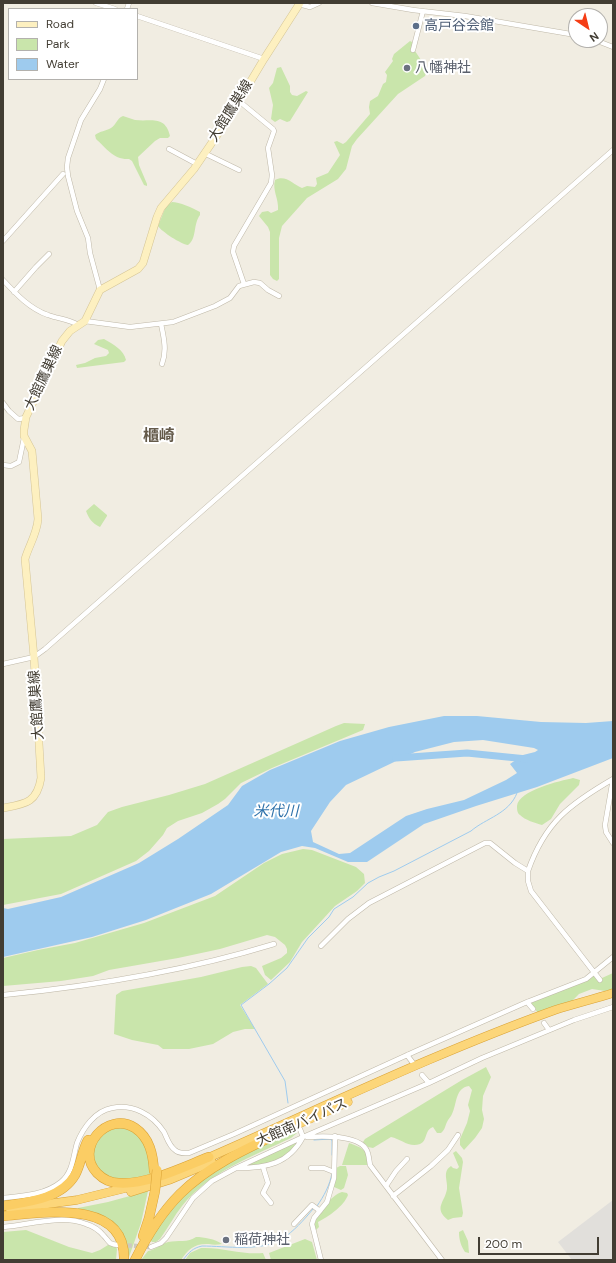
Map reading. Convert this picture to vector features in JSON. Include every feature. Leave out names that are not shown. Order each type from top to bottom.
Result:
[{"type":"highway","name":"大館南バイパス","points":[[3,1210],[50,1204],[102,1194],[147,1182],[210,1157],[475,1042],[557,1010],[613,992]]},
{"type":"highway","name":"大館南バイパス","points":[[3,1215],[62,1208],[124,1194],[169,1180],[483,1043],[592,999]]},
{"type":"highway","points":[[3,1206],[42,1198],[63,1188],[75,1174],[84,1146],[92,1133],[101,1124],[113,1120],[131,1121],[145,1131],[154,1146],[157,1158],[146,1230],[135,1260]]},
{"type":"highway","points":[[155,1171],[149,1143],[142,1134],[131,1126],[120,1124],[109,1125],[99,1132],[92,1140],[89,1156],[92,1166],[102,1178],[118,1183],[130,1183],[150,1179],[210,1157]]},
{"type":"highway","points":[[135,1260],[159,1219],[188,1187],[204,1174],[226,1161],[290,1128]]},
{"type":"highway","points":[[131,1260],[153,1191]]},
{"type":"highway","points":[[3,1215],[60,1212],[91,1215],[108,1224],[116,1232],[123,1247],[124,1260]]},
{"type":"main road","name":"大館鷹巣線","points":[[3,808],[20,805],[31,801],[40,787],[41,766],[34,657],[25,559],[37,529],[38,519],[32,451],[24,436],[26,418],[62,341],[70,331],[85,320],[100,290],[138,269],[143,263],[161,208],[197,164],[228,119],[264,59],[300,4]]},
{"type":"street","points":[[96,3],[112,8]]},
{"type":"street","points":[[300,4],[310,7],[319,3]]},
{"type":"street","points":[[372,3],[423,12],[465,16],[568,34]]},
{"type":"street","points":[[413,50],[423,12]]},
{"type":"street","points":[[138,16],[264,59]]},
{"type":"street","points":[[100,290],[90,253],[88,238],[77,211],[67,167],[68,158],[81,120],[100,89],[104,80]]},
{"type":"street","points":[[239,101],[273,128],[274,131],[268,148],[272,175],[271,183],[234,246],[234,252],[244,284]]},
{"type":"street","points":[[169,149],[197,164]]},
{"type":"street","points":[[3,664],[34,657],[136,570],[613,150]]},
{"type":"street","points":[[204,153],[239,170]]},
{"type":"street","points":[[3,241],[63,174]]},
{"type":"street","points":[[14,292],[36,267],[50,254]]},
{"type":"street","points":[[3,280],[31,307],[60,319],[71,320],[78,325]]},
{"type":"street","points":[[85,320],[130,327],[161,324],[180,319],[215,306],[230,298],[239,286],[254,282],[260,283],[268,290],[279,296]]},
{"type":"street","points":[[161,324],[165,343],[162,364]]},
{"type":"street","points":[[3,403],[18,419],[26,418]]},
{"type":"street","points":[[3,465],[11,466],[19,462],[24,436]]},
{"type":"street","points":[[613,779],[606,825],[606,832],[613,844]]},
{"type":"street","points":[[600,980],[532,891],[528,881],[528,871],[540,841],[563,813],[583,796],[613,779]]},
{"type":"street","points":[[321,946],[348,919],[369,903],[485,843],[490,843],[515,863],[528,871]]},
{"type":"street","points":[[3,995],[72,987],[169,971],[274,944]]},
{"type":"street","points":[[3,1198],[42,1192],[57,1185],[63,1180],[69,1173],[78,1142],[95,1114],[110,1108],[121,1106],[147,1114],[156,1121],[163,1130],[175,1151],[181,1154],[189,1153],[527,1002],[586,979],[613,957]]},
{"type":"street","points":[[527,1002],[532,1009]]},
{"type":"street","points":[[151,1247],[160,1243],[166,1238],[193,1198],[212,1182],[236,1168],[303,1137],[429,1084],[482,1058],[549,1030],[613,1007]]},
{"type":"street","points":[[544,1023],[549,1030]]},
{"type":"street","points":[[407,1055],[413,1063]]},
{"type":"street","points":[[422,1075],[429,1084]]},
{"type":"street","points":[[292,1108],[295,1116]]},
{"type":"street","points":[[300,1129],[303,1137]]},
{"type":"street","points":[[393,1196],[431,1166],[448,1150],[458,1135]]},
{"type":"street","points":[[303,1137],[335,1136],[360,1143],[367,1150],[370,1165],[442,1260]]},
{"type":"street","points":[[321,1260],[312,1224],[317,1209],[327,1202],[332,1172],[335,1136]]},
{"type":"street","points":[[236,1168],[263,1167],[276,1163],[286,1157],[303,1137]]},
{"type":"street","points":[[386,1186],[396,1171],[407,1159]]},
{"type":"street","points":[[263,1167],[268,1184],[263,1194],[271,1203]]},
{"type":"street","points":[[311,1168],[324,1168],[332,1172]]},
{"type":"street","points":[[294,1224],[312,1205],[317,1209]]},
{"type":"street","points":[[3,1227],[46,1221],[71,1220],[93,1226],[110,1243],[119,1245]]},
{"type":"green space","points":[[410,41],[412,42],[413,48],[423,63],[426,73],[425,76],[398,94],[357,139],[352,146],[346,169],[338,179],[307,198],[282,226],[279,238],[279,279],[277,281],[273,279],[270,275],[270,232],[259,216],[262,212],[268,211],[271,213],[278,210],[278,202],[274,187],[275,180],[279,178],[286,179],[302,188],[307,186],[315,187],[317,184],[316,178],[328,173],[340,155],[334,142],[337,141],[343,144],[346,142],[370,114],[370,101],[378,96],[383,84],[386,82],[387,75],[385,72],[393,61],[392,59],[394,54]]},
{"type":"green space","points":[[281,67],[290,86],[290,92],[292,95],[297,96],[306,91],[308,92],[290,121],[287,122],[280,119],[275,122],[271,119],[273,105],[269,88],[273,83],[277,68]]},
{"type":"green space","points":[[123,116],[135,120],[152,120],[161,122],[168,129],[170,136],[168,138],[160,138],[155,141],[138,157],[139,165],[147,186],[144,185],[132,161],[129,159],[119,158],[107,150],[96,139],[95,135],[111,128],[119,118]]},
{"type":"green space","points":[[172,202],[200,212],[193,239],[188,245],[172,237],[158,226],[166,206]]},
{"type":"green space","points":[[104,339],[121,350],[126,360],[124,362],[77,368],[76,365],[85,363],[95,358],[106,356],[109,353],[108,350],[94,344],[98,340]]},
{"type":"green space","points":[[94,504],[107,515],[100,527],[91,520],[86,511]]},
{"type":"green space","points":[[344,723],[365,724],[363,730],[272,768],[241,783],[218,804],[202,813],[178,821],[167,828],[149,851],[136,861],[61,894],[3,905],[3,839],[71,836],[97,825],[108,812],[205,784]]},
{"type":"green space","points":[[573,778],[580,780],[579,785],[560,804],[551,819],[542,825],[527,820],[518,813],[517,806],[519,800],[525,795],[541,787]]},
{"type":"green space","points":[[303,849],[312,850],[356,867],[364,874],[365,883],[357,891],[335,906],[302,942],[290,962],[271,980],[265,975],[262,966],[281,958],[287,953],[287,949],[285,945],[275,937],[267,935],[220,949],[109,970],[93,976],[61,981],[3,986],[3,958],[75,943],[144,923],[215,896],[264,863],[282,854]]},
{"type":"green space","points":[[251,966],[256,968],[268,984],[240,1005],[255,1029],[245,1029],[233,1032],[213,1044],[189,1049],[163,1049],[158,1045],[132,1040],[114,1034],[116,995],[122,991],[201,977]]},
{"type":"green space","points":[[613,973],[613,989],[605,991],[592,989],[579,994],[570,1003],[538,1013],[531,1004],[532,1002],[594,974],[600,981],[602,978]]},
{"type":"green space","points":[[486,1067],[491,1077],[483,1096],[482,1110],[484,1119],[482,1128],[464,1150],[460,1145],[460,1139],[467,1123],[470,1111],[468,1105],[472,1090],[469,1086],[464,1087],[459,1093],[452,1115],[441,1133],[437,1133],[433,1127],[430,1128],[422,1143],[416,1145],[412,1145],[391,1137],[373,1148],[368,1147],[363,1142],[365,1139]]},
{"type":"green space","points":[[121,1127],[139,1134],[145,1142],[150,1164],[150,1174],[121,1181],[105,1176],[95,1166],[93,1147],[103,1132]]},
{"type":"green space","points":[[294,1131],[297,1133],[291,1138],[247,1158],[218,1174],[193,1194],[182,1206],[160,1239],[156,1242],[152,1242],[150,1240],[171,1208],[192,1187],[234,1160]]},
{"type":"green space","points":[[300,1139],[288,1153],[282,1157],[270,1162],[245,1167],[245,1165]]},
{"type":"green space","points":[[349,1143],[364,1150],[368,1165],[342,1165]]},
{"type":"green space","points":[[456,1151],[462,1158],[463,1162],[459,1188],[463,1213],[462,1217],[448,1220],[441,1212],[441,1205],[447,1189],[446,1174],[448,1168],[451,1166],[457,1169],[459,1167],[453,1153]]},
{"type":"green space","points":[[346,1166],[348,1175],[344,1188],[341,1190],[334,1187],[336,1168]]},
{"type":"green space","points":[[148,1191],[141,1223],[129,1257],[127,1257],[104,1217],[90,1211],[78,1210],[78,1208],[108,1202]]},
{"type":"green space","points":[[342,1192],[347,1193],[348,1195],[346,1199],[335,1211],[318,1222],[319,1227],[316,1230],[314,1225],[321,1211],[333,1197]]},
{"type":"green space","points":[[26,1230],[69,1247],[92,1253],[108,1245],[115,1246],[117,1249],[116,1260],[3,1260],[3,1232]]},
{"type":"green space","points":[[463,1230],[468,1241],[469,1253],[465,1252],[461,1245],[459,1232]]},
{"type":"green space","points":[[196,1237],[202,1237],[222,1244],[204,1244],[196,1246],[189,1250],[181,1260],[141,1260],[148,1251],[165,1243],[172,1241],[186,1241]]},
{"type":"green space","points":[[305,1239],[312,1242],[317,1260],[271,1260],[269,1253]]},
{"type":"green space","points":[[201,1248],[247,1253],[263,1253],[266,1260],[185,1260],[190,1253]]},
{"type":"shaded area","points":[[613,1200],[613,1258],[611,1260],[572,1260],[558,1242]]},
{"type":"water","name":"米代川","points":[[444,716],[477,716],[541,722],[586,723],[613,721],[613,758],[537,787],[424,824],[367,862],[348,862],[315,848],[302,846],[281,852],[211,894],[146,920],[92,937],[3,957],[3,908],[8,909],[61,897],[139,863],[228,805],[242,786],[270,770],[340,741],[389,727]],"holes":[[[483,740],[534,748],[538,750],[523,755],[510,764],[517,773],[506,780],[464,800],[406,816],[350,853],[339,854],[313,842],[311,831],[330,802],[346,785],[415,752],[454,742]]]},
{"type":"waterway","name":"米代川","points":[[396,758],[467,753],[527,759]]},
{"type":"waterway","points":[[288,1103],[285,1081],[241,1005],[287,968],[308,938],[329,917],[334,909],[353,897],[368,883],[471,831],[497,815],[509,806],[517,793]]},
{"type":"waterway","points":[[314,1140],[331,1139],[332,1155]]},
{"type":"waterway","points":[[317,1206],[330,1182],[332,1173]]},
{"type":"waterway","points":[[183,1260],[191,1251],[202,1246],[254,1247],[274,1243],[291,1232],[313,1209]]},
{"type":"tunnel","points":[[121,1245],[151,1247]]},
{"type":"place","name":"高戸谷会館","points":[[416,26]]},
{"type":"place","name":"八幡神社","points":[[407,68]]},
{"type":"place","name":"稲荷神社","points":[[226,1240]]},
{"type":"district","name":"櫃崎","points":[[159,437]]}]
